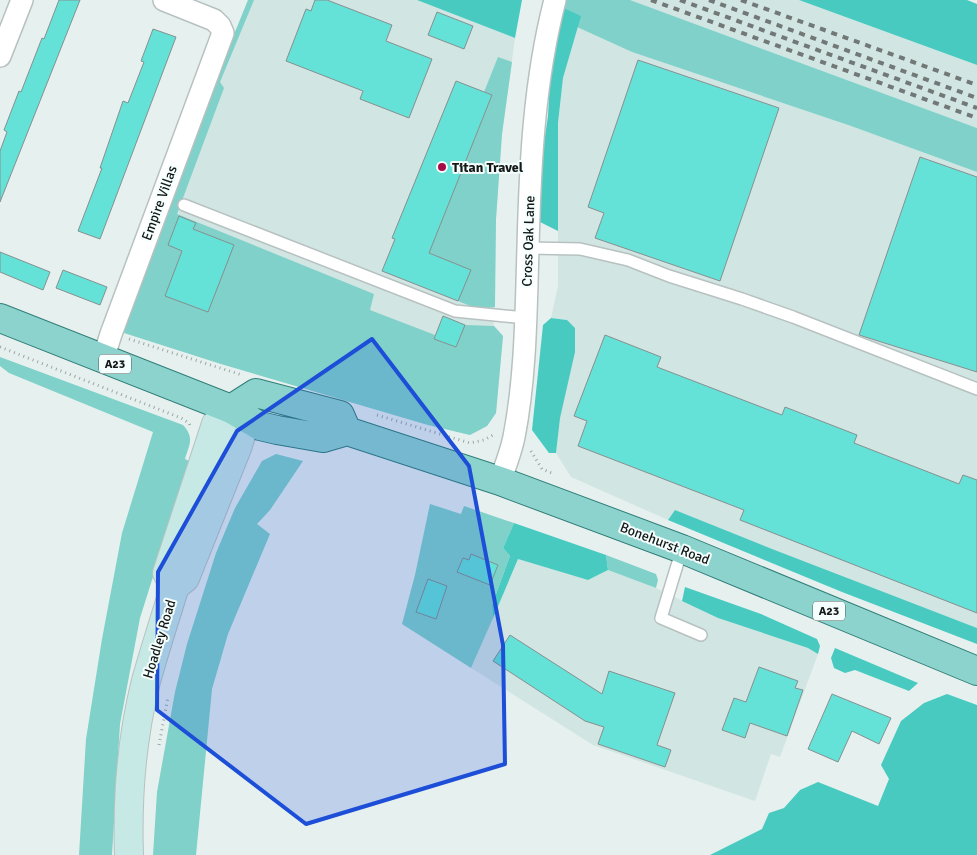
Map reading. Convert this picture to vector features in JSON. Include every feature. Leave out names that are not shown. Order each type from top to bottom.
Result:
[{"type":"main road","name":"Bonehurst Road","points":[[0,318],[107,346],[231,409],[260,426],[323,438],[347,431],[500,481],[682,549],[977,671]]},
{"type":"street","points":[[0,56],[22,0]]},
{"type":"street","name":"Empire Villas","points":[[107,346],[223,32],[214,20],[164,0]]},
{"type":"street","name":"Cross Oak Lane","points":[[500,481],[513,439],[518,412],[526,318],[530,170],[537,97],[550,17],[555,0]]},
{"type":"street","name":"Hoadley Road","points":[[129,855],[131,780],[136,732],[146,682],[175,586],[167,573],[216,424],[231,409]]},
{"type":"lane","points":[[184,205],[455,311],[526,318]]},
{"type":"lane","points":[[528,248],[580,249],[628,260],[669,276],[793,317],[977,389]]},
{"type":"lane","points":[[682,549],[661,618],[701,635]]},
{"type":"path","points":[[0,346],[182,418],[189,423],[192,429]]},
{"type":"path","points":[[107,346],[250,378]]},
{"type":"path","points":[[373,413],[470,443],[484,440],[495,434]]},
{"type":"path","points":[[158,751],[168,695]]},
{"type":"highlighted area","points":[[372,339],[469,466],[503,645],[505,764],[306,824],[157,710],[158,572],[237,431]]},
{"type":"shaded area","points":[[248,0],[417,0],[515,38],[502,134],[496,219],[494,326],[503,336],[496,413],[487,426],[470,435],[428,425],[221,364],[121,332]]},
{"type":"shaded area","points":[[248,0],[254,0],[220,82],[224,88],[177,214],[374,294],[370,310],[435,335],[434,339],[456,347],[465,325],[494,326],[503,336],[496,413],[487,426],[470,435],[428,425],[221,364],[121,332],[204,108]]},
{"type":"shaded area","points":[[417,0],[522,0],[515,38]]},
{"type":"shaded area","points":[[562,0],[630,0],[977,128],[977,172],[851,126],[632,52],[577,27],[580,16],[560,6]]},
{"type":"shaded area","points":[[630,0],[799,0],[977,65],[977,128]]},
{"type":"shaded area","points":[[799,0],[967,0],[977,4],[977,65]]},
{"type":"shaded area","points":[[560,6],[581,16],[563,78],[558,123],[558,231],[540,222],[537,189],[548,116],[551,59]]},
{"type":"shaded area","points":[[577,27],[632,52],[851,126],[977,172],[977,628],[772,550],[675,510],[668,520],[571,477],[556,453],[567,320],[551,318],[558,286],[558,123],[563,78]]},
{"type":"shaded area","points":[[498,57],[512,62],[502,134],[496,219],[495,307],[478,309],[458,301],[470,270],[429,253],[492,95],[484,92]]},
{"type":"shaded area","points":[[551,318],[567,320],[575,328],[575,352],[560,418],[556,453],[549,453],[532,430],[543,325]]},
{"type":"shaded area","points":[[0,357],[183,425],[190,438],[185,459],[189,461],[186,472],[140,618],[120,724],[112,855],[79,855],[86,739],[122,533],[153,432],[9,373],[0,366]]},
{"type":"shaded area","points":[[276,454],[303,461],[270,510],[257,524],[270,534],[228,634],[212,689],[196,855],[153,855],[157,792],[175,692],[187,644],[216,553],[235,508],[262,461]]},
{"type":"shaded area","points":[[430,504],[461,514],[464,506],[514,523],[503,548],[510,556],[492,605],[493,618],[471,668],[402,624],[415,575]]},
{"type":"shaded area","points":[[675,510],[977,628],[977,644],[842,592],[668,520]]},
{"type":"shaded area","points":[[514,523],[606,555],[608,570],[588,580],[518,559],[493,618],[492,605],[510,556],[503,548]]},
{"type":"shaded area","points":[[606,555],[656,574],[658,580],[656,588],[608,570]]},
{"type":"shaded area","points":[[518,559],[588,580],[608,570],[656,588],[718,618],[808,648],[818,654],[780,757],[771,754],[755,801],[593,745],[471,668]]},
{"type":"shaded area","points":[[685,587],[761,614],[817,639],[820,646],[818,654],[808,648],[718,618],[682,601]]},
{"type":"shaded area","points":[[835,648],[918,683],[909,691],[855,670],[845,673],[834,668],[831,658]]},
{"type":"shaded area","points":[[947,694],[977,705],[977,855],[710,855],[762,829],[769,813],[784,808],[800,790],[818,782],[878,806],[889,779],[881,765],[901,721],[924,703]]},
{"type":"building","points":[[59,0],[80,0],[0,202],[0,151],[7,132],[4,130]]},
{"type":"building","points":[[315,0],[327,0],[392,25],[386,41],[432,59],[409,118],[360,99],[363,91],[286,61],[306,9],[311,11]]},
{"type":"building","points":[[437,12],[473,26],[464,49],[428,35]]},
{"type":"building","points":[[153,29],[176,37],[100,239],[78,231],[102,168],[100,168],[123,101],[128,103],[144,62],[141,61]]},
{"type":"building","points":[[638,60],[779,108],[720,281],[595,238],[604,213],[588,207]]},
{"type":"building","name":"Titan Travel","points":[[456,81],[492,95],[429,253],[471,270],[458,301],[382,271],[395,239],[392,238]]},
{"type":"building","points":[[920,157],[977,177],[977,372],[859,335]]},
{"type":"building","points":[[179,216],[196,223],[193,229],[234,245],[208,312],[165,296],[182,251],[168,245]]},
{"type":"building","points":[[0,252],[50,272],[43,290],[0,272]]},
{"type":"building","points":[[63,270],[107,287],[100,305],[56,288]]},
{"type":"building","points":[[443,316],[465,325],[456,347],[434,339]]},
{"type":"building","points":[[605,335],[661,357],[657,367],[782,415],[785,407],[857,435],[854,443],[959,484],[963,475],[977,480],[977,613],[740,520],[744,510],[578,446],[587,421],[574,416]]},
{"type":"building","points":[[471,554],[498,565],[490,585],[457,572],[463,558],[469,560]]},
{"type":"building","points":[[428,579],[447,586],[436,619],[416,612]]},
{"type":"building","points":[[510,635],[602,694],[609,671],[675,693],[657,745],[671,750],[665,767],[598,744],[604,727],[585,721],[493,661]]},
{"type":"building","points":[[759,667],[798,681],[795,688],[803,690],[787,736],[750,723],[745,738],[722,730],[734,698],[746,702]]},
{"type":"building","points":[[832,694],[891,718],[879,744],[852,731],[838,762],[808,749]]},
{"type":"railway","points":[[651,0],[977,118]]},
{"type":"railway","points":[[680,0],[977,108]]},
{"type":"railway","points":[[709,0],[977,98]]},
{"type":"railway","points":[[741,0],[977,85]]},
{"type":"place","name":"Titan Travel","points":[[442,167]]}]
